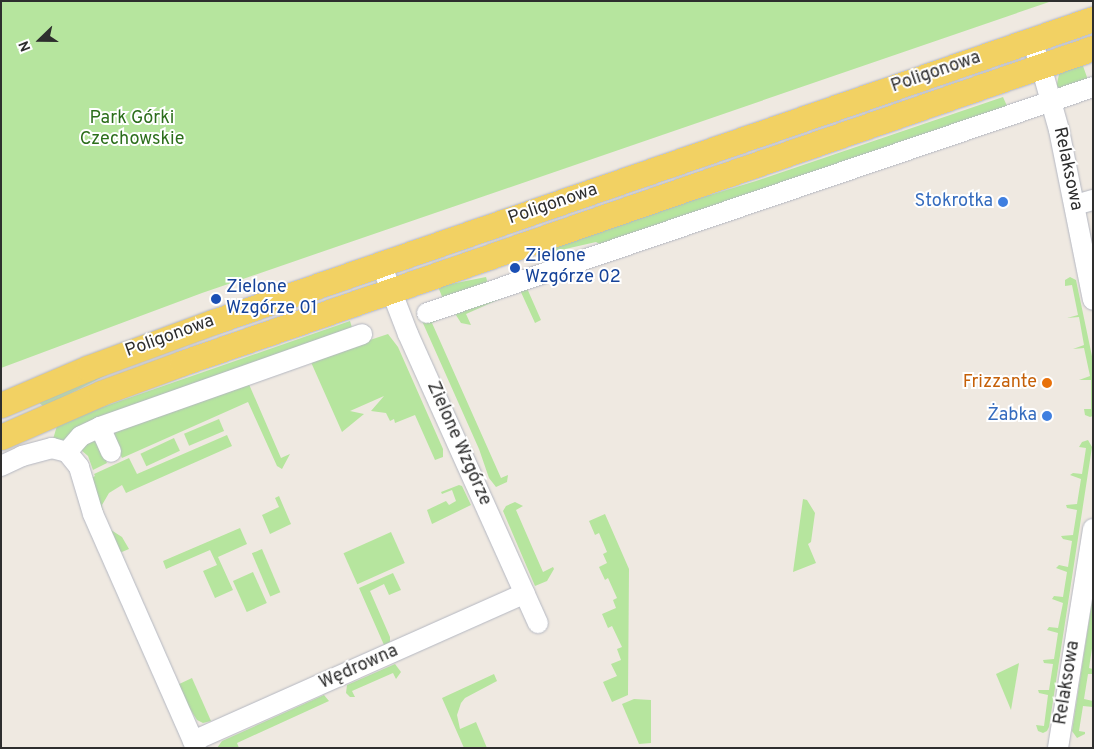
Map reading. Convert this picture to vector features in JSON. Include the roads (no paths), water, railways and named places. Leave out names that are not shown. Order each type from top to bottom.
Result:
[{"type":"main road","name":"Poligonowa","points":[[8,401],[122,354],[1093,19]]},
{"type":"main road","name":"Poligonowa","points":[[1,437],[47,416],[154,373],[1093,48]]},
{"type":"street","name":"Relaksowa","points":[[1031,40],[1084,203],[1093,300]]},
{"type":"street","points":[[427,313],[1093,87]]},
{"type":"street","name":"Zielone Wzgórze","points":[[381,264],[390,291],[538,623]]},
{"type":"street","points":[[1,466],[22,456],[45,449],[67,452],[81,436],[100,427],[362,334]]},
{"type":"street","points":[[100,427],[111,452]]},
{"type":"street","name":"Wędrowna","points":[[67,452],[79,467],[93,514],[195,744],[525,593]]},
{"type":"street","name":"Relaksowa","points":[[1058,748],[1093,529]]},
{"type":"place","name":"Stokrotka","points":[[1003,202]]},
{"type":"place","name":"Zielone Wzgórze 02","points":[[515,268]]},
{"type":"place","name":"Zielone Wzgórze 01","points":[[216,299]]},
{"type":"place","name":"Frizzante","points":[[1047,383]]},
{"type":"place","name":"Żabka","points":[[1047,416]]},
{"type":"park label","name":"Park Górki Czechowskie","points":[[132,130]]}]
